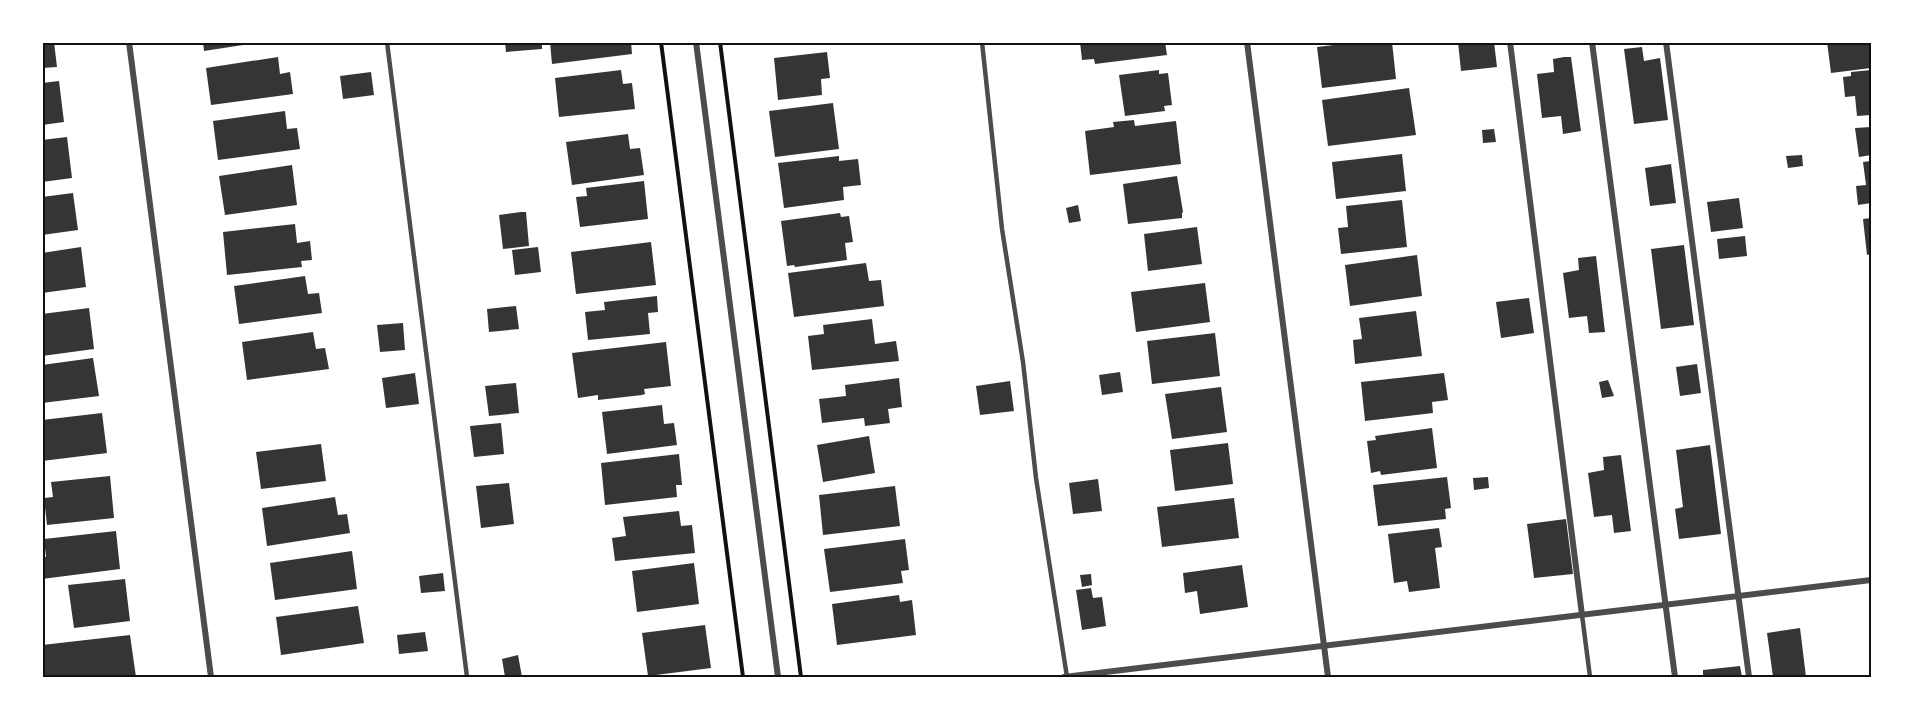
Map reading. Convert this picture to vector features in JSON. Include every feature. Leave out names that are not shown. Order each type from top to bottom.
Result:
[{"type":"street","points":[[129,42],[211,677]]},
{"type":"street","points":[[696,42],[778,677]]},
{"type":"street","points":[[1246,42],[1328,677]]},
{"type":"street","points":[[1510,42],[1582,615]]},
{"type":"street","points":[[1592,42],[1675,677]]},
{"type":"street","points":[[1666,42],[1749,677]]},
{"type":"street","points":[[1066,677],[1871,580]]},
{"type":"lane","points":[[387,42],[467,677]]},
{"type":"lane","points":[[982,42],[1002,229],[1023,362],[1036,478],[1066,677]]},
{"type":"lane","points":[[1582,615],[1590,677]]},
{"type":"path","points":[[661,42],[743,677]]},
{"type":"path","points":[[720,42],[801,677]]},
{"type":"building","points":[[42,42],[54,42],[57,67],[42,68]]},
{"type":"building","points":[[203,42],[256,42],[256,43],[204,51]]},
{"type":"building","points":[[505,42],[542,42],[542,49],[506,52]]},
{"type":"building","points":[[550,42],[631,42],[632,54],[552,64]]},
{"type":"building","points":[[1080,42],[1165,42],[1167,55],[1095,64],[1094,59],[1082,60]]},
{"type":"building","points":[[1358,42],[1392,42],[1396,79],[1322,88],[1317,47]]},
{"type":"building","points":[[1458,42],[1494,42],[1497,67],[1461,71]]},
{"type":"building","points":[[1827,42],[1871,42],[1871,68],[1831,73]]},
{"type":"building","points":[[1642,47],[1644,61],[1660,58],[1668,120],[1634,124],[1624,49]]},
{"type":"building","points":[[827,52],[830,78],[821,79],[822,95],[778,100],[774,58]]},
{"type":"building","points":[[278,57],[280,74],[290,72],[293,94],[211,105],[206,68]]},
{"type":"building","points":[[1571,57],[1581,131],[1563,134],[1561,116],[1542,118],[1537,74],[1554,72],[1553,59]]},
{"type":"building","points":[[621,70],[623,84],[632,83],[635,109],[559,117],[555,78]]},
{"type":"building","points":[[1159,70],[1159,74],[1168,73],[1172,105],[1164,106],[1165,111],[1125,116],[1119,75]]},
{"type":"building","points":[[1871,70],[1871,115],[1857,116],[1855,96],[1845,97],[1843,77],[1851,76],[1851,72]]},
{"type":"building","points":[[371,72],[374,95],[343,99],[340,76]]},
{"type":"building","points":[[59,81],[64,122],[42,125],[42,83]]},
{"type":"building","points":[[1409,88],[1416,135],[1328,146],[1322,100]]},
{"type":"building","points":[[833,103],[839,149],[775,157],[769,111]]},
{"type":"building","points":[[285,111],[287,129],[297,128],[300,149],[218,160],[213,121]]},
{"type":"building","points":[[1134,120],[1135,126],[1176,121],[1181,164],[1090,175],[1085,131],[1114,127],[1113,122]]},
{"type":"building","points":[[1871,127],[1871,155],[1859,157],[1855,128]]},
{"type":"building","points":[[1494,129],[1496,142],[1483,143],[1482,130]]},
{"type":"building","points":[[628,134],[630,149],[640,148],[644,175],[572,185],[566,142]]},
{"type":"building","points":[[67,137],[72,178],[42,182],[42,140]]},
{"type":"building","points":[[1402,154],[1406,191],[1336,199],[1332,162]]},
{"type":"building","points":[[1802,155],[1803,166],[1788,168],[1786,156]]},
{"type":"building","points":[[839,156],[839,161],[858,159],[861,185],[843,187],[844,200],[784,208],[778,163]]},
{"type":"building","points":[[1871,161],[1871,203],[1858,205],[1856,186],[1866,185],[1863,162]]},
{"type":"building","points":[[1671,164],[1676,203],[1650,206],[1645,168]]},
{"type":"building","points":[[292,165],[297,205],[225,215],[219,176]]},
{"type":"building","points":[[1177,176],[1182,218],[1128,224],[1123,184]]},
{"type":"building","points":[[644,181],[648,219],[580,227],[576,197],[587,196],[586,188]]},
{"type":"building","points":[[73,193],[78,230],[42,235],[42,197]]},
{"type":"building","points":[[1739,198],[1743,228],[1711,232],[1707,202]]},
{"type":"building","points":[[1402,200],[1407,247],[1341,254],[1338,228],[1348,227],[1346,206]]},
{"type":"building","points":[[1078,205],[1081,221],[1069,223],[1066,208]]},
{"type":"building","points":[[526,212],[529,246],[503,249],[499,215]]},
{"type":"building","points":[[840,213],[841,217],[849,216],[853,242],[845,243],[847,260],[787,266],[781,221]]},
{"type":"building","points":[[1871,218],[1871,254],[1867,255],[1863,219]]},
{"type":"building","points":[[295,224],[297,243],[310,241],[312,260],[301,261],[302,267],[227,275],[223,232]]},
{"type":"building","points":[[1197,227],[1202,264],[1148,271],[1144,234]]},
{"type":"building","points":[[1745,236],[1747,256],[1719,259],[1717,239]]},
{"type":"building","points":[[651,242],[656,285],[576,294],[571,252]]},
{"type":"building","points":[[1684,245],[1694,325],[1661,329],[1651,249]]},
{"type":"building","points":[[81,247],[86,287],[42,293],[42,253]]},
{"type":"building","points":[[538,247],[541,272],[515,275],[512,250]]},
{"type":"building","points":[[1417,255],[1422,296],[1350,306],[1345,265]]},
{"type":"building","points":[[1596,256],[1605,332],[1589,333],[1587,316],[1569,318],[1563,273],[1579,270],[1578,258]]},
{"type":"building","points":[[866,263],[869,281],[881,280],[884,306],[794,317],[788,273]]},
{"type":"building","points":[[305,276],[308,294],[319,293],[322,313],[239,324],[234,286]]},
{"type":"building","points":[[1205,283],[1210,322],[1136,332],[1131,292]]},
{"type":"building","points":[[657,296],[658,312],[648,313],[650,334],[588,340],[585,312],[605,310],[604,302]]},
{"type":"building","points":[[1529,298],[1534,333],[1501,338],[1496,302]]},
{"type":"building","points":[[516,306],[519,329],[489,332],[487,309]]},
{"type":"building","points":[[89,308],[94,349],[42,356],[42,314]]},
{"type":"building","points":[[1416,311],[1422,356],[1355,364],[1353,340],[1362,339],[1359,318]]},
{"type":"building","points":[[872,319],[875,344],[896,341],[899,361],[812,370],[808,336],[824,334],[823,325]]},
{"type":"building","points":[[403,323],[405,350],[380,352],[377,325]]},
{"type":"building","points":[[313,332],[316,349],[325,348],[329,369],[247,380],[242,342]]},
{"type":"building","points":[[1215,333],[1220,376],[1152,384],[1147,341]]},
{"type":"building","points":[[666,342],[671,386],[644,389],[645,394],[642,395],[598,400],[598,395],[578,398],[572,353]]},
{"type":"building","points":[[93,358],[99,396],[42,403],[42,365]]},
{"type":"building","points":[[1697,364],[1701,393],[1680,396],[1676,367]]},
{"type":"building","points":[[1120,372],[1123,392],[1102,395],[1099,375]]},
{"type":"building","points":[[415,373],[419,404],[386,408],[382,378]]},
{"type":"building","points":[[1444,373],[1448,400],[1432,402],[1433,413],[1365,421],[1361,382]]},
{"type":"building","points":[[899,378],[902,407],[888,409],[890,423],[865,426],[864,418],[822,423],[819,399],[846,396],[845,385]]},
{"type":"building","points":[[1608,380],[1614,396],[1602,398],[1599,382]]},
{"type":"building","points":[[1010,381],[1014,411],[980,415],[976,386]]},
{"type":"building","points":[[516,383],[519,413],[489,416],[485,386]]},
{"type":"building","points":[[1221,387],[1227,432],[1172,439],[1165,394]]},
{"type":"building","points":[[662,405],[664,424],[674,423],[677,445],[607,454],[602,412]]},
{"type":"building","points":[[102,413],[107,453],[42,461],[42,420]]},
{"type":"building","points":[[501,423],[504,454],[474,457],[470,426]]},
{"type":"building","points":[[1432,428],[1437,468],[1381,475],[1380,471],[1371,473],[1367,441],[1376,440],[1375,436]]},
{"type":"building","points":[[869,436],[875,473],[823,482],[817,445]]},
{"type":"building","points":[[1228,443],[1233,484],[1175,491],[1170,450]]},
{"type":"building","points":[[321,444],[326,481],[261,489],[256,452]]},
{"type":"building","points":[[1710,445],[1721,534],[1679,539],[1675,509],[1683,507],[1676,450]]},
{"type":"building","points":[[679,454],[682,485],[676,485],[677,497],[605,505],[601,463]]},
{"type":"building","points":[[1621,455],[1631,531],[1614,533],[1612,515],[1594,517],[1588,473],[1604,470],[1603,457]]},
{"type":"building","points":[[110,476],[114,518],[47,525],[44,498],[53,497],[51,482]]},
{"type":"building","points":[[1447,477],[1451,508],[1445,509],[1446,519],[1378,526],[1373,485]]},
{"type":"building","points":[[1488,477],[1489,488],[1474,490],[1473,478]]},
{"type":"building","points":[[1098,479],[1102,511],[1073,514],[1069,483]]},
{"type":"building","points":[[509,483],[514,524],[481,528],[476,486]]},
{"type":"building","points":[[895,486],[900,526],[823,535],[819,495]]},
{"type":"building","points":[[335,497],[338,515],[347,514],[350,533],[267,546],[262,508]]},
{"type":"building","points":[[1234,498],[1239,538],[1162,547],[1157,507]]},
{"type":"building","points":[[679,511],[681,526],[692,525],[695,553],[615,561],[612,538],[626,536],[623,517]]},
{"type":"building","points":[[1566,519],[1573,574],[1534,578],[1527,524]]},
{"type":"building","points":[[1439,528],[1442,547],[1435,548],[1440,588],[1409,592],[1407,581],[1394,583],[1388,534]]},
{"type":"building","points":[[116,531],[120,569],[42,579],[42,557],[46,557],[44,539]]},
{"type":"building","points":[[905,539],[909,570],[901,571],[903,583],[830,592],[824,549]]},
{"type":"building","points":[[352,551],[357,589],[275,600],[270,563]]},
{"type":"building","points":[[694,563],[699,604],[637,612],[632,571]]},
{"type":"building","points":[[1242,565],[1248,607],[1200,614],[1197,591],[1185,593],[1183,573]]},
{"type":"building","points":[[443,573],[445,591],[421,593],[419,576]]},
{"type":"building","points":[[1091,574],[1092,585],[1082,587],[1080,575]]},
{"type":"building","points":[[125,579],[130,621],[74,628],[68,585]]},
{"type":"building","points":[[1091,588],[1093,598],[1102,597],[1106,626],[1082,630],[1076,590]]},
{"type":"building","points":[[899,595],[900,602],[912,600],[916,635],[837,645],[832,604]]},
{"type":"building","points":[[358,606],[364,643],[281,655],[276,617]]},
{"type":"building","points":[[705,625],[711,668],[648,676],[642,633]]},
{"type":"building","points":[[1800,628],[1806,677],[1773,677],[1767,633]]},
{"type":"building","points":[[425,632],[428,651],[399,654],[397,635]]},
{"type":"building","points":[[130,635],[136,677],[42,677],[42,645]]},
{"type":"building","points":[[518,655],[522,677],[505,677],[502,659]]},
{"type":"building","points":[[1740,666],[1742,677],[1703,677],[1703,670]]}]
